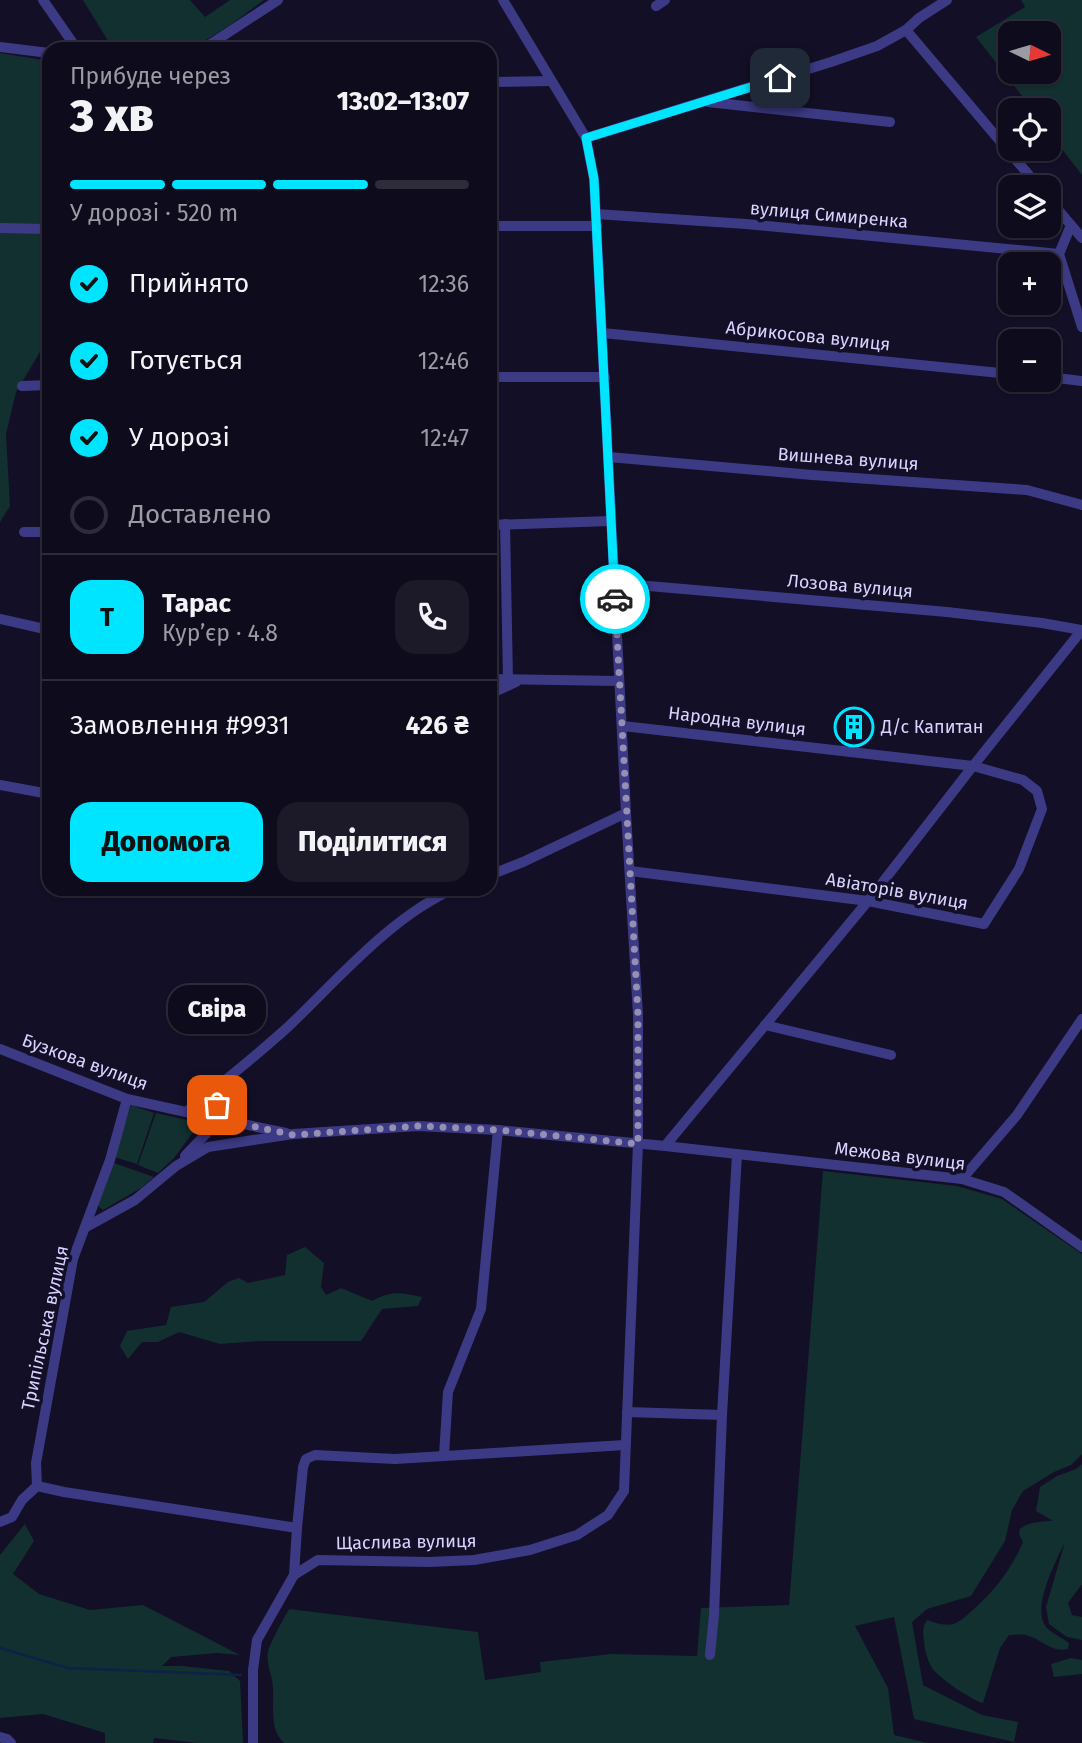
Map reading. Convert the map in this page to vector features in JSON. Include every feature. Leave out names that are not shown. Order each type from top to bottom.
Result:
[{"type":"street","points":[[43,0],[72,42]]},
{"type":"street","points":[[214,42],[278,0]]},
{"type":"street","points":[[503,0],[586,138],[877,46],[906,30],[947,0]]},
{"type":"street","points":[[906,30],[1029,175]]},
{"type":"street","points":[[0,47],[42,52]]},
{"type":"street","points":[[497,82],[551,81]]},
{"type":"street","points":[[704,102],[890,122]]},
{"type":"street","name":"Щаслива вулиця","points":[[294,1575],[317,1560],[474,1560],[530,1550],[577,1535],[608,1515],[624,1492],[638,1144],[638,1015],[594,179],[586,138]]},
{"type":"street","points":[[1061,213],[1082,238]]},
{"type":"street","name":"вулиця Симиренка","points":[[497,226],[596,220],[746,224],[1038,252]]},
{"type":"street","points":[[1060,252],[1071,225]]},
{"type":"street","points":[[0,228],[42,229]]},
{"type":"street","points":[[1061,260],[1082,327]]},
{"type":"street","name":"Абрикосова вулиця","points":[[603,334],[998,373]]},
{"type":"street","points":[[497,377],[605,377]]},
{"type":"street","points":[[1061,379],[1082,381]]},
{"type":"street","points":[[22,386],[42,385]]},
{"type":"street","name":"Вишнева вулиця","points":[[609,457],[1027,490],[1082,505]]},
{"type":"street","points":[[497,525],[611,521]]},
{"type":"street","points":[[505,524],[508,680]]},
{"type":"street","points":[[24,533],[42,532]]},
{"type":"street","name":"Лозова вулиця","points":[[614,583],[947,612],[1082,630]]},
{"type":"street","points":[[0,619],[42,628]]},
{"type":"street","points":[[665,1146],[867,901],[1082,630]]},
{"type":"street","points":[[497,679],[619,681]]},
{"type":"street","points":[[497,691],[521,681]]},
{"type":"street","name":"Народна вулиця","points":[[622,726],[973,766]]},
{"type":"street","name":"Авіаторів вулиця","points":[[630,871],[867,901],[984,924],[1019,869],[1042,809],[1037,791],[1023,780],[973,766]]},
{"type":"street","points":[[0,785],[42,793]]},
{"type":"street","points":[[497,872],[626,813]]},
{"type":"street","points":[[186,1112],[286,1028],[381,938],[442,896]]},
{"type":"street","points":[[962,1179],[1017,1115],[1082,1019]]},
{"type":"street","points":[[765,1025],[891,1055]]},
{"type":"street","name":"Бузкова вулиця","points":[[0,1049],[127,1099],[293,1135]]},
{"type":"street","points":[[86,1227],[135,1200],[176,1166],[220,1119],[214,1090]]},
{"type":"street","name":"Трипільська вулиця","points":[[37,1486],[36,1463],[74,1259],[110,1160],[127,1099]]},
{"type":"street","name":"Межова вулиця","points":[[293,1135],[418,1126],[499,1130],[962,1179],[1004,1192],[1082,1247]]},
{"type":"street","points":[[444,1455],[448,1392],[481,1309],[499,1130]]},
{"type":"street","points":[[176,1166],[208,1147],[293,1135]]},
{"type":"street","points":[[710,1655],[737,1154]]},
{"type":"street","points":[[627,1412],[722,1415]]},
{"type":"street","points":[[253,1743],[253,1670],[257,1640],[294,1575],[303,1467],[306,1459],[315,1455],[395,1459],[625,1445]]},
{"type":"street","points":[[0,1522],[12,1517],[22,1500],[37,1486],[297,1528]]},
{"type":"street","points":[[0,1737],[11,1743]]},
{"type":"green space","points":[[83,0],[190,0],[205,17],[230,0],[264,0],[203,42],[109,42]]},
{"type":"green space","points":[[1021,0],[1082,0],[1082,175],[1061,148],[1061,98],[1024,98],[1013,84],[1061,84],[1061,21],[1002,21],[1025,7]]},
{"type":"green space","points":[[998,24],[998,65],[976,37]]},
{"type":"green space","points":[[0,53],[42,60],[42,349],[16,392],[6,434],[10,506],[0,522]]},
{"type":"green space","points":[[131,1105],[154,1113],[137,1164],[114,1157]]},
{"type":"green space","points":[[156,1113],[200,1123],[174,1158],[158,1173],[138,1165]]},
{"type":"green space","points":[[114,1163],[154,1177],[141,1188],[103,1210],[98,1206]]},
{"type":"green space","points":[[823,1171],[957,1186],[1002,1199],[1082,1254],[1082,1454],[1071,1465],[1023,1491],[1012,1510],[1005,1541],[971,1596],[927,1609],[912,1622],[923,1685],[982,1715],[1018,1722],[1014,1742],[914,1719],[894,1617],[855,1626],[888,1688],[894,1735],[928,1743],[284,1743],[274,1722],[268,1656],[271,1643],[289,1609],[478,1632],[485,1680],[541,1672],[540,1662],[611,1654],[697,1656],[701,1608],[789,1605]]},
{"type":"green space","points":[[305,1247],[324,1263],[321,1287],[326,1295],[341,1288],[372,1301],[386,1295],[402,1294],[422,1297],[418,1306],[382,1309],[361,1341],[260,1341],[220,1344],[179,1332],[158,1342],[142,1342],[128,1359],[120,1346],[127,1331],[166,1325],[171,1307],[204,1302],[228,1282],[239,1278],[248,1283],[285,1275],[287,1255]]},
{"type":"green space","points":[[1082,1464],[1082,1584],[1068,1603],[1072,1615],[1082,1617],[1082,1640],[1067,1637],[1049,1624],[1046,1607],[1065,1542],[1046,1584],[1041,1608],[1046,1627],[1069,1643],[1068,1649],[1051,1647],[1026,1635],[1009,1635],[1000,1648],[983,1703],[978,1701],[948,1683],[932,1668],[925,1648],[924,1625],[927,1620],[950,1625],[956,1623],[983,1601],[1003,1578],[1019,1552],[1023,1542],[1020,1529],[1031,1523],[1053,1521],[1036,1511],[1040,1487]]},
{"type":"green space","points":[[25,1524],[34,1541],[13,1574],[39,1594],[90,1610],[143,1605],[240,1655],[217,1653],[171,1657],[162,1666],[229,1671],[240,1681],[243,1743],[199,1743],[154,1738],[153,1743],[105,1743],[105,1733],[43,1714],[0,1718],[0,1555]]},
{"type":"green space","points":[[1071,1658],[1082,1660],[1082,1674],[1054,1677],[1051,1664]]},
{"type":"waterway","points":[[0,1648],[68,1668],[241,1675]]},
{"type":"way so far","points":[[217,1105],[220,1119],[293,1135],[418,1126],[499,1130],[638,1144],[638,1015],[615,599]]},
{"type":"place","name":"Д/с Капитан","points":[[854,727]]},
{"type":"place","name":"Свіра","points":[[217,1105]]},
{"type":"route","points":[[615,599],[594,179],[586,138],[780,78]]}]
